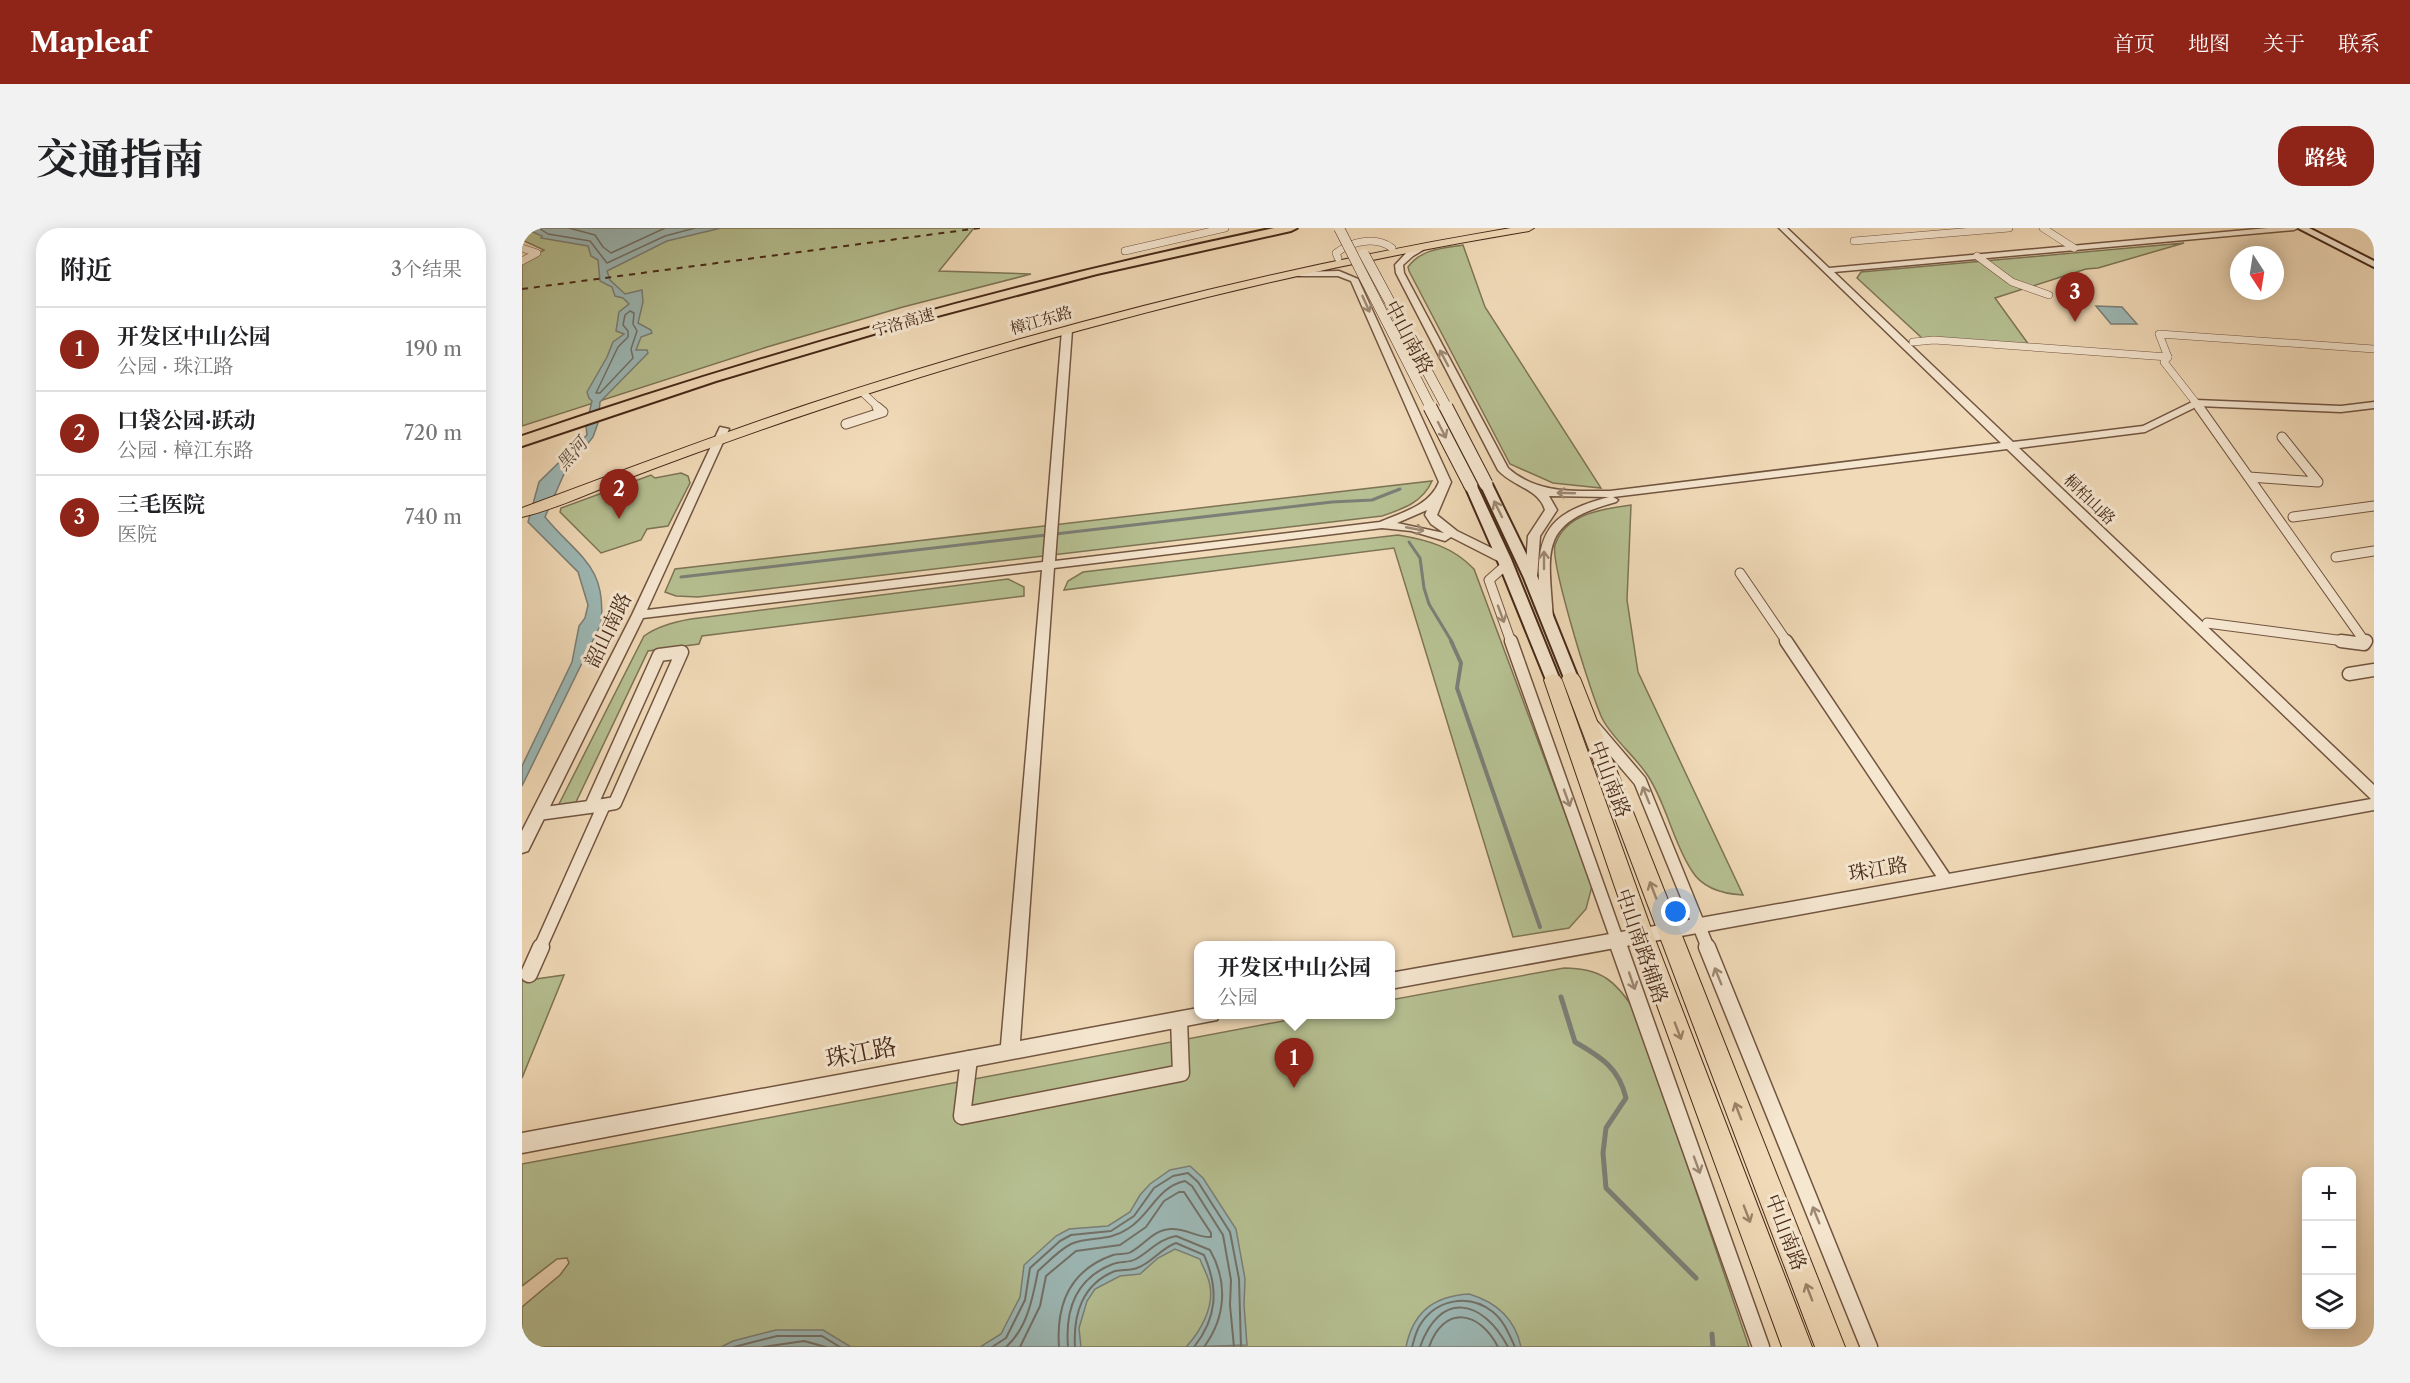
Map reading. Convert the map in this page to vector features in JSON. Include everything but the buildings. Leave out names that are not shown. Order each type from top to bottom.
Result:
[{"type":"highway","name":"宁洛高速","points":[[629,402],[773,354],[960,301],[1101,264],[1266,228]]},
{"type":"highway","name":"宁洛高速","points":[[522,435],[785,355],[974,302],[1109,267],[1291,228]]},
{"type":"highway","name":"宁洛高速","points":[[522,441],[574,419]]},
{"type":"main road","name":"中山南路","points":[[1339,228],[1471,486],[1562,679],[1586,718],[1830,1347]]},
{"type":"main road","name":"中山南路","points":[[1351,228],[1408,332],[1531,578],[1547,619],[1562,679],[1642,934],[1797,1347]]},
{"type":"main road","name":"樟江东路","points":[[722,434],[1067,330],[1283,276],[1498,228]]},
{"type":"main road","name":"樟江东路","points":[[578,486],[795,405],[1060,326],[1186,293],[1338,258],[1424,247],[1529,228]]},
{"type":"main road","points":[[2302,228],[2374,264]]},
{"type":"main road","points":[[2314,228],[2374,258]]},
{"type":"main road","points":[[522,500],[578,486]]},
{"type":"main road","points":[[522,513],[578,486]]},
{"type":"street","points":[[1125,251],[1225,228]]},
{"type":"street","name":"桐柏山路","points":[[1783,228],[1833,269],[1913,342],[2019,448],[2374,780]]},
{"type":"street","name":"桐柏山路","points":[[1792,228],[2374,794]]},
{"type":"street","points":[[1935,228],[1942,234]]},
{"type":"street","points":[[1854,242],[2009,228]]},
{"type":"street","points":[[2043,228],[2074,248]]},
{"type":"street","points":[[1833,269],[2294,228]]},
{"type":"street","points":[[1338,258],[1336,253],[1365,237],[1375,243],[1385,243],[1503,470],[1548,500],[1551,510],[1534,536],[1531,578]]},
{"type":"street","points":[[1400,273],[1401,261],[1424,247]]},
{"type":"street","points":[[522,248],[537,252],[522,261]]},
{"type":"street","points":[[1977,256],[2012,282],[2049,295]]},
{"type":"street","points":[[1283,276],[1318,272],[1339,273],[1354,279],[1445,482],[1431,516],[1434,523],[1505,562]]},
{"type":"street","points":[[1010,1051],[1067,330]]},
{"type":"street","points":[[2168,357],[2159,334],[2374,349]]},
{"type":"street","points":[[1913,342],[1934,340],[2168,357]]},
{"type":"street","points":[[2168,357],[2163,362],[2196,403],[2366,641],[2364,644],[2207,623]]},
{"type":"street","points":[[846,424],[883,412],[862,392]]},
{"type":"street","points":[[1532,488],[1568,494],[1610,494],[2019,448],[2154,436],[2145,429],[2196,403],[2341,409],[2374,405]]},
{"type":"street","name":"韶山南路","points":[[522,847],[638,615],[722,434]]},
{"type":"street","points":[[2249,477],[2318,482],[2282,437]]},
{"type":"street","points":[[1547,619],[1543,554],[1547,537],[1562,518],[1594,503],[2019,448]]},
{"type":"street","points":[[1382,525],[1423,508],[1441,494]]},
{"type":"street","points":[[2293,517],[2374,506]]},
{"type":"street","points":[[638,615],[811,592],[1382,525],[1440,534],[1505,562]]},
{"type":"street","points":[[2336,557],[2374,551]]},
{"type":"street","name":"中山南路辅路","points":[[1505,562],[1489,580],[1761,1347]]},
{"type":"street","points":[[1740,573],[1946,880]]},
{"type":"street","points":[[529,974],[598,805],[659,656],[682,652],[615,803],[598,805],[538,814]]},
{"type":"street","points":[[2349,675],[2374,670]]},
{"type":"street","points":[[1586,718],[1640,782],[1869,1347]]},
{"type":"street","name":"珠江路","points":[[1395,980],[2374,804]]},
{"type":"street","name":"珠江路","points":[[522,1143],[1194,1017]]},
{"type":"street","points":[[969,1059],[962,1116],[1181,1073],[1179,1020]]},
{"type":"green space","points":[[522,228],[974,228],[939,271],[1031,274],[903,307],[767,347],[522,426],[522,263],[544,250],[522,240]]},
{"type":"green space","points":[[2184,243],[2098,268],[2086,269],[1995,298],[2029,345],[1922,338],[1857,278],[1861,272]]},
{"type":"green space","points":[[1463,245],[1485,307],[1601,488],[1553,483],[1510,464],[1408,267],[1419,256],[1426,253]]},
{"type":"green space","points":[[681,473],[688,476],[690,483],[668,526],[647,529],[641,540],[601,553],[560,512],[561,508],[651,475],[655,478]]},
{"type":"green space","points":[[1432,481],[1418,499],[1382,516],[698,597],[676,596],[665,592],[675,569]]},
{"type":"green space","points":[[1631,505],[1627,600],[1638,672],[1743,895],[1714,889],[1702,882],[1692,871],[1685,860],[1655,787],[1603,720],[1573,631],[1555,557],[1555,545],[1560,534],[1576,519],[1609,508]]},
{"type":"green space","points":[[1398,535],[1420,539],[1449,550],[1474,569],[1592,886],[1586,909],[1569,928],[1513,937],[1394,548],[1064,590],[1068,581],[1083,572]]},
{"type":"green space","points":[[1008,579],[1024,587],[1024,596],[702,636],[699,644],[648,651],[575,804],[558,806],[644,636],[655,630],[691,619]]},
{"type":"green space","points":[[1564,968],[1588,970],[1614,984],[1635,1011],[1749,1347],[522,1347],[522,1307],[560,1275],[569,1263],[567,1258],[557,1259],[522,1286],[522,1164],[1294,1019],[1395,1019],[1395,999]]},
{"type":"green space","points":[[564,975],[522,1078],[522,981]]},
{"type":"water","name":"黑河","points":[[522,228],[721,228],[667,241],[607,271],[610,280],[625,294],[642,290],[643,302],[638,323],[651,330],[652,333],[641,337],[636,350],[647,350],[648,353],[600,402],[598,423],[593,437],[564,474],[545,517],[588,563],[595,575],[602,604],[601,624],[522,786],[522,766],[572,662],[579,626],[585,618],[588,605],[578,572],[528,522],[539,482],[587,435],[586,426],[592,401],[587,392],[613,342],[624,334],[616,331],[619,312],[629,304],[623,298],[615,296],[612,287],[600,281],[598,260],[591,256],[588,246],[541,238],[542,236],[533,232],[522,232]]},
{"type":"water","points":[[2096,306],[2122,307],[2137,324],[2111,324]]},
{"type":"water","points":[[1190,1166],[1203,1178],[1236,1229],[1245,1279],[1247,1345],[1186,1347],[1205,1319],[1211,1294],[1200,1259],[1175,1249],[1158,1258],[1140,1274],[1120,1276],[1095,1289],[1087,1301],[1079,1328],[1081,1347],[980,1347],[1001,1334],[1020,1297],[1024,1265],[1056,1236],[1069,1229],[1108,1226],[1130,1212],[1150,1184],[1170,1170]]},
{"type":"water","points":[[1469,1294],[1488,1302],[1503,1313],[1514,1328],[1521,1347],[1406,1347],[1414,1324],[1427,1308],[1445,1298]]},
{"type":"water","points":[[776,1330],[823,1330],[851,1347],[721,1347],[733,1341]]},
{"type":"waterway","points":[[681,577],[1332,502],[1372,500],[1400,489]]},
{"type":"waterway","points":[[1409,542],[1420,558],[1424,588],[1429,604],[1452,642]]},
{"type":"waterway","points":[[1451,641],[1461,663],[1457,688],[1540,927]]},
{"type":"waterway","points":[[1561,997],[1575,1042],[1608,1064],[1619,1079],[1626,1098],[1606,1128],[1603,1153],[1606,1188],[1696,1278]]},
{"type":"waterway","points":[[1712,1334],[1713,1347]]},
{"type":"railway","points":[[522,289],[980,228]]},
{"type":"place","name":"三毛医院","points":[[2075,322]]},
{"type":"place","name":"口袋公园·跃动","points":[[619,519]]},
{"type":"place","name":"开发区中山公园","points":[[1294,1088]]}]
